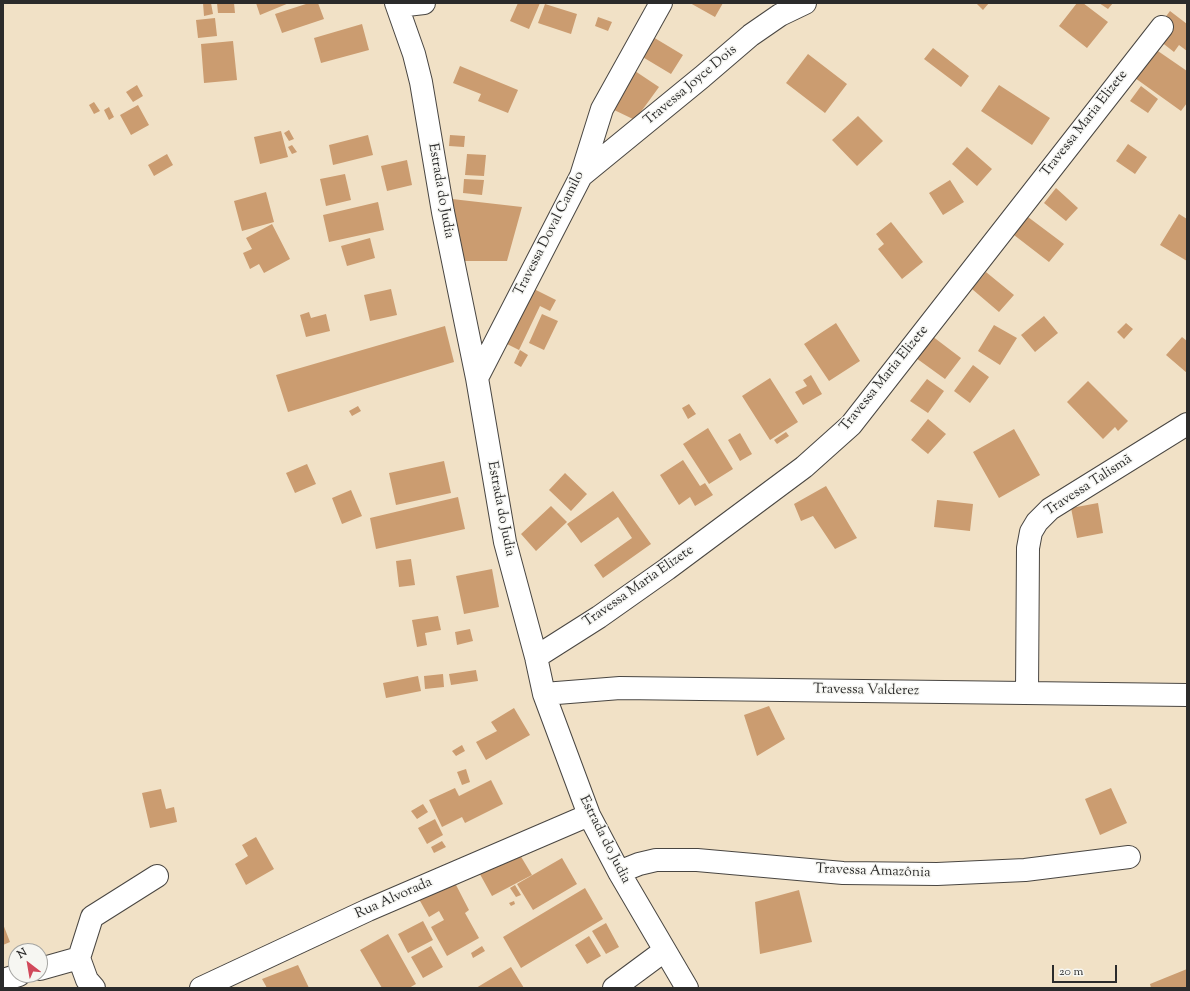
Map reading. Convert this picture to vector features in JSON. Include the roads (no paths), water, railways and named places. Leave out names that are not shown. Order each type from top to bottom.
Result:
[{"type":"street","points":[[397,5],[424,3]]},
{"type":"street","name":"Travessa Doval Camilo","points":[[477,378],[581,176],[602,109],[661,3]]},
{"type":"street","name":"Travessa Joyce Dois","points":[[581,176],[751,35],[780,15],[805,3]]},
{"type":"street","name":"Estrada do Judia","points":[[397,5],[414,54],[421,82],[443,212],[477,378],[505,542],[536,657],[544,694],[589,815],[619,872],[687,988]]},
{"type":"street","name":"Travessa Maria Elizete","points":[[536,657],[599,617],[667,569],[804,467],[851,425],[1162,26]]},
{"type":"street","name":"Travessa Talismã","points":[[1027,692],[1027,555],[1031,532],[1037,522],[1050,509],[1187,424]]},
{"type":"street","name":"Travessa Valderez","points":[[544,694],[620,688],[1187,695]]},
{"type":"street","name":"Rua Alvorada","points":[[202,988],[368,910],[589,815]]},
{"type":"street","name":"Travessa Amazônia","points":[[619,872],[639,864],[656,860],[697,860],[843,873],[938,874],[1025,870],[1129,857]]},
{"type":"street","points":[[94,988],[87,980],[79,958],[92,917],[157,876]]},
{"type":"street","points":[[614,988],[664,951]]},
{"type":"street","points":[[48,967],[79,958]]}]
